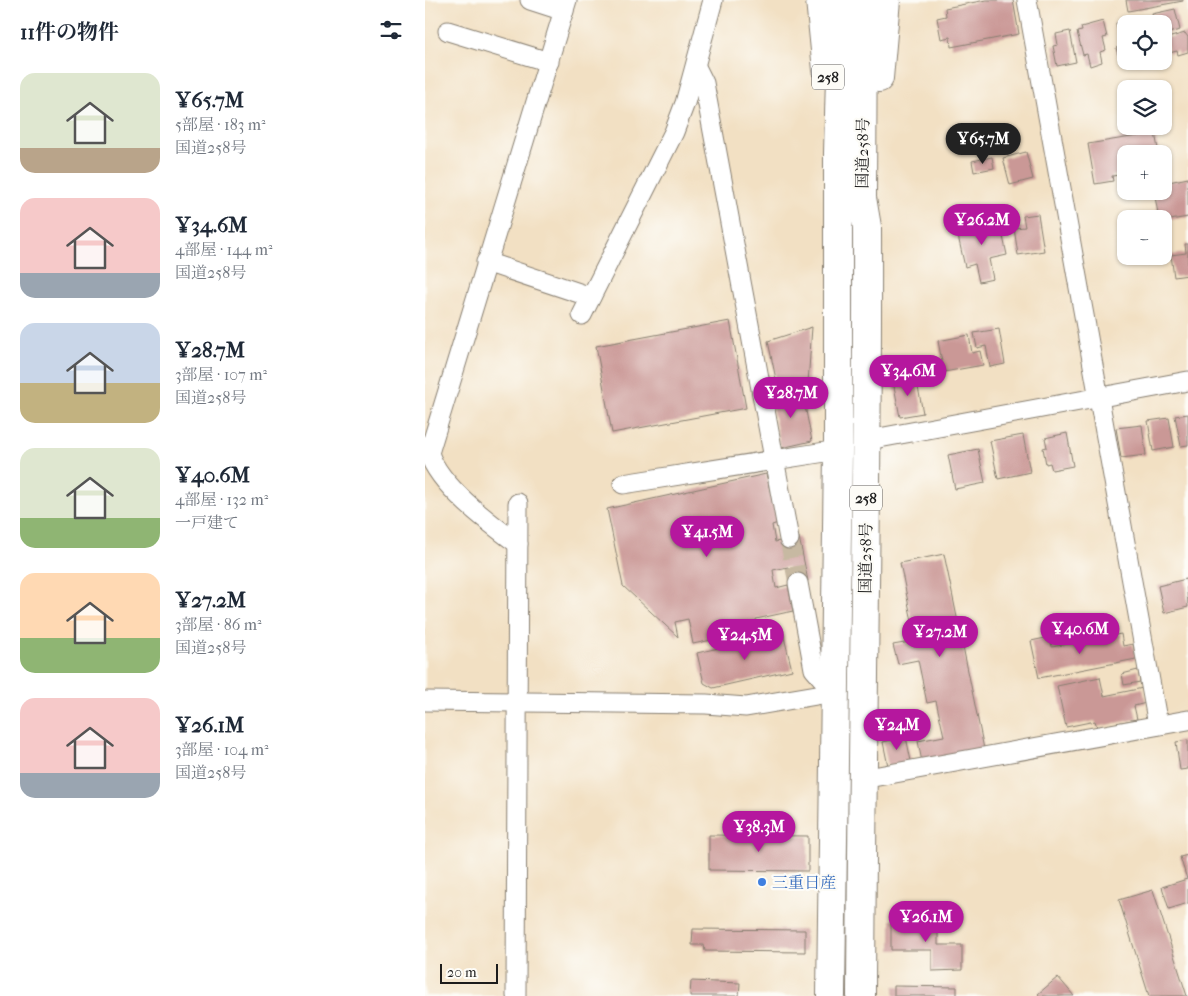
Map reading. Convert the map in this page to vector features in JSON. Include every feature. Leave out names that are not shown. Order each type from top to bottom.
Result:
[{"type":"highway","name":"258","points":[[820,0],[820,16],[838,153]]},
{"type":"highway","name":"国道258号","points":[[831,996],[838,450],[838,153],[842,0]]},
{"type":"highway","name":"国道258号","points":[[861,996],[861,779],[868,440],[867,227],[861,198],[863,0]]},
{"type":"highway","name":"258","points":[[867,227],[872,198],[886,0]]},
{"type":"street","points":[[518,544],[471,508],[438,470],[429,453],[566,6],[530,0]]},
{"type":"street","points":[[582,315],[674,132],[696,67],[713,0]]},
{"type":"street","points":[[1027,0],[1158,725]]},
{"type":"street","points":[[448,31],[549,62]]},
{"type":"street","points":[[696,67],[704,83],[789,539]]},
{"type":"street","points":[[486,262],[591,296]]},
{"type":"street","points":[[868,440],[1188,381]]},
{"type":"street","points":[[623,484],[838,450]]},
{"type":"street","points":[[515,996],[518,503]]},
{"type":"street","points":[[797,583],[814,669],[834,692]]},
{"type":"street","points":[[425,702],[705,704],[746,708],[834,692]]},
{"type":"street","points":[[861,779],[1188,720]]},
{"type":"building","points":[[986,0],[1013,0],[1019,34],[951,47],[950,37],[941,39],[937,18],[946,16],[945,8]]},
{"type":"building","points":[[1126,0],[1183,0],[1183,1],[1128,11]]},
{"type":"building","points":[[1175,9],[1180,30],[1172,32],[1172,15],[1152,14]]},
{"type":"building","points":[[1103,21],[1107,37],[1103,38],[1106,50],[1100,52],[1102,62],[1090,66],[1087,54],[1083,55],[1077,32],[1082,31],[1081,27]]},
{"type":"building","points":[[1070,31],[1076,62],[1057,66],[1053,46],[1058,45],[1056,34]]},
{"type":"building","points":[[1185,33],[1188,37],[1188,52],[1178,55],[1177,51],[1172,52],[1172,37]]},
{"type":"building","points":[[1143,135],[1155,135],[1157,145],[1117,145],[1117,175],[1112,176],[1113,181],[1095,184],[1088,144]]},
{"type":"building","points":[[1026,152],[1033,179],[1010,185],[1003,158]]},
{"type":"building","points":[[992,157],[994,168],[974,172],[972,161]]},
{"type":"building","points":[[1188,178],[1188,217],[1172,220],[1172,210],[1157,210],[1156,200],[1172,200],[1172,181]]},
{"type":"building","points":[[1038,214],[1044,251],[1018,255],[1014,228],[1025,227],[1023,216]]},
{"type":"building","points":[[999,218],[1007,255],[989,259],[993,279],[979,282],[975,264],[965,267],[956,227]]},
{"type":"building","points":[[1185,244],[1188,244],[1188,275],[1174,277],[1172,255],[1186,253]]},
{"type":"building","points":[[730,321],[746,408],[612,433],[596,346]]},
{"type":"building","points":[[812,327],[808,383],[778,389],[768,341]]},
{"type":"building","points":[[999,329],[1005,364],[990,367],[986,346],[977,348],[974,333]]},
{"type":"building","points":[[969,335],[972,353],[980,351],[983,365],[944,372],[938,341]]},
{"type":"building","points":[[916,377],[923,413],[900,417],[893,381]]},
{"type":"building","points":[[802,391],[812,441],[781,448],[770,398]]},
{"type":"building","points":[[1188,414],[1188,445],[1181,446],[1175,416]]},
{"type":"building","points":[[1169,418],[1174,447],[1153,451],[1148,421]]},
{"type":"building","points":[[1142,425],[1146,455],[1121,458],[1116,428]]},
{"type":"building","points":[[1067,433],[1073,466],[1052,470],[1050,463],[1046,464],[1043,448],[1047,447],[1045,438]]},
{"type":"building","points":[[1023,435],[1030,472],[998,479],[990,441]]},
{"type":"building","points":[[978,449],[985,483],[955,489],[948,455]]},
{"type":"building","points":[[766,474],[778,523],[772,525],[775,542],[799,537],[808,581],[792,585],[788,567],[773,570],[776,588],[788,585],[793,611],[756,619],[758,630],[693,644],[688,619],[675,622],[678,637],[623,586],[607,509]]},
{"type":"building","points":[[944,554],[984,749],[922,762],[918,741],[944,736],[936,701],[927,703],[918,660],[898,664],[893,645],[916,641],[900,563]]},
{"type":"building","points":[[1186,579],[1188,607],[1164,613],[1158,586]]},
{"type":"building","points":[[783,633],[792,670],[713,688],[704,683],[697,653]]},
{"type":"building","points":[[1121,634],[1123,646],[1133,644],[1136,659],[1039,678],[1031,641],[1050,637],[1052,647]]},
{"type":"building","points":[[1138,670],[1140,682],[1124,685],[1122,674]]},
{"type":"building","points":[[1100,677],[1104,696],[1143,688],[1146,703],[1134,706],[1137,719],[1097,727],[1095,721],[1066,727],[1057,686]]},
{"type":"building","points":[[906,737],[911,761],[888,766],[883,742]]},
{"type":"building","points":[[1188,740],[1188,769],[1180,770],[1176,742]]},
{"type":"building","points":[[709,835],[808,836],[808,871],[709,870]]},
{"type":"building","points":[[1188,855],[1188,903],[1169,909],[1162,887],[1187,879],[1180,857]]},
{"type":"building","points":[[1153,890],[1187,996],[1149,996],[1119,900]]},
{"type":"building","points":[[891,920],[938,920],[938,945],[962,945],[962,970],[932,971],[932,950],[891,950]]},
{"type":"building","points":[[693,929],[805,930],[805,952],[705,951],[704,945],[692,945]]},
{"type":"building","points":[[1058,977],[1074,996],[1040,996],[1038,994]]},
{"type":"building","points":[[691,981],[740,983],[739,996],[690,996]]},
{"type":"building","points":[[894,986],[957,987],[957,996],[894,996]]},
{"type":"tunnel","points":[[789,539],[798,583]]},
{"type":"place","name":"三重日産","points":[[762,882]]}]
